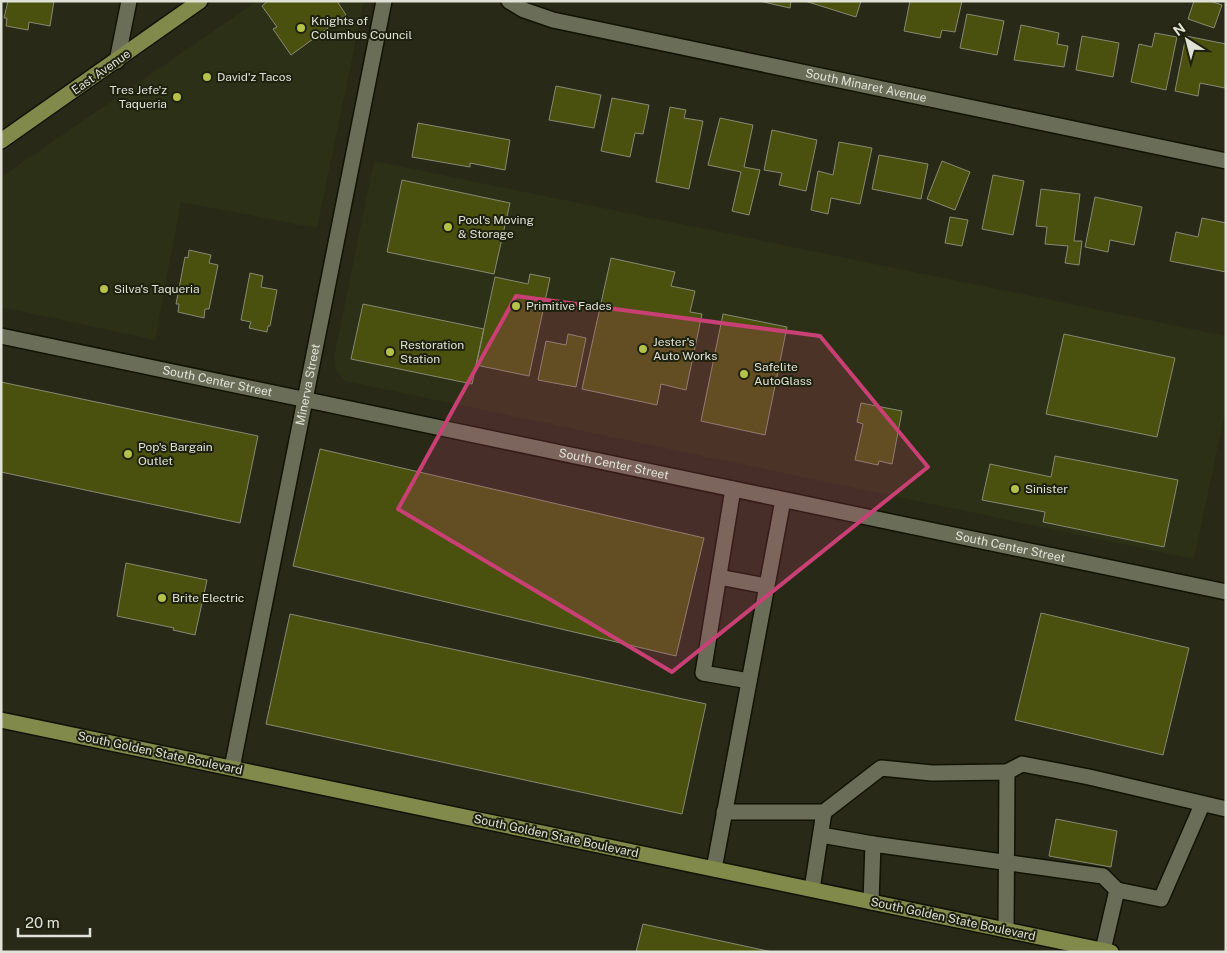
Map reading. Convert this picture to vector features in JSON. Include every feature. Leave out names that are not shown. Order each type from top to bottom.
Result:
[{"type":"main road","name":"East Avenue","points":[[1,141],[200,1]]},
{"type":"main road","name":"South Golden State Boulevard","points":[[1,720],[1107,951]]},
{"type":"street","points":[[117,61],[129,1]]},
{"type":"street","name":"Minerva Street","points":[[232,768],[384,1]]},
{"type":"street","name":"South Minaret Avenue","points":[[511,2],[532,13],[553,20],[1226,161]]},
{"type":"street","name":"South Center Street","points":[[1,336],[1226,592]]},
{"type":"street","points":[[733,489],[703,673],[749,681]]},
{"type":"street","points":[[714,869],[782,500]]},
{"type":"street","points":[[719,576],[766,586]]},
{"type":"street","points":[[724,812],[824,812],[881,768],[932,774],[1007,772],[1022,764],[1089,777],[1226,810]]},
{"type":"street","points":[[1006,930],[1007,772]]},
{"type":"street","points":[[821,835],[1007,864],[1103,876],[1117,890],[1161,899],[1202,805]]},
{"type":"street","points":[[812,889],[824,812]]},
{"type":"street","points":[[871,902],[873,844]]},
{"type":"street","points":[[1107,951],[1117,890]]},
{"type":"highlighted area","points":[[516,296],[820,336],[928,467],[672,672],[398,509]]},
{"type":"shaded area","points":[[257,1],[364,1],[317,228],[181,202],[155,340],[1,307],[1,177]]},
{"type":"shaded area","points":[[374,161],[1226,336],[1226,408],[1194,559],[345,381],[336,371],[334,357]]},
{"type":"building","points":[[8,1],[54,1],[50,26],[29,22],[28,30],[6,26],[7,18],[4,18]]},
{"type":"building","name":"Knights of Columbus Council","points":[[268,1],[337,1],[346,15],[291,55],[273,29],[277,27],[262,6]]},
{"type":"building","points":[[759,1],[791,1],[790,8]]},
{"type":"building","points":[[805,1],[861,1],[856,17]]},
{"type":"building","points":[[910,1],[962,1],[955,32],[942,30],[940,38],[904,31]]},
{"type":"building","points":[[1194,1],[1210,1],[1222,5],[1214,28],[1188,19]]},
{"type":"building","points":[[967,14],[1004,21],[997,55],[960,48]]},
{"type":"building","points":[[1021,25],[1059,33],[1057,44],[1068,46],[1064,67],[1014,60]]},
{"type":"building","points":[[1155,33],[1177,37],[1166,90],[1131,82],[1139,44],[1152,47]]},
{"type":"building","points":[[1082,36],[1119,43],[1113,77],[1076,70]]},
{"type":"building","points":[[1186,36],[1226,44],[1225,88],[1200,83],[1198,96],[1175,91]]},
{"type":"building","points":[[556,86],[601,95],[594,128],[549,120]]},
{"type":"building","points":[[612,98],[649,105],[643,134],[635,133],[630,157],[601,151]]},
{"type":"building","points":[[670,107],[686,110],[684,118],[703,121],[689,189],[656,182]]},
{"type":"building","points":[[720,118],[753,125],[744,167],[760,170],[749,215],[732,211],[741,172],[708,165]]},
{"type":"building","points":[[418,123],[510,140],[505,170],[470,163],[470,167],[412,157]]},
{"type":"building","points":[[772,130],[817,140],[806,191],[779,185],[782,173],[764,170]]},
{"type":"building","points":[[839,142],[872,148],[860,204],[831,198],[828,214],[811,210],[818,171],[833,175]]},
{"type":"building","points":[[879,155],[928,164],[921,199],[872,189]]},
{"type":"building","points":[[942,161],[970,172],[955,210],[927,199]]},
{"type":"building","points":[[993,175],[1024,181],[1013,235],[982,229]]},
{"type":"building","name":"Pool's Moving & Storage","points":[[402,180],[510,203],[494,274],[387,252]]},
{"type":"building","points":[[1041,189],[1080,194],[1074,241],[1082,241],[1079,265],[1065,263],[1068,246],[1045,244],[1047,227],[1036,226]]},
{"type":"building","points":[[1095,197],[1142,207],[1134,245],[1110,240],[1108,252],[1085,247]]},
{"type":"building","points":[[950,217],[968,220],[962,246],[945,243]]},
{"type":"building","points":[[1202,218],[1226,223],[1226,272],[1170,261],[1176,232],[1198,237]]},
{"type":"building","points":[[189,250],[211,255],[209,263],[218,265],[209,309],[205,309],[204,318],[178,312],[179,304],[176,304],[185,257],[188,258]]},
{"type":"building","name":"Jester's Auto Works","points":[[611,258],[675,272],[671,286],[695,291],[690,312],[702,314],[686,390],[661,384],[657,405],[582,389]]},
{"type":"building","points":[[250,273],[263,276],[261,287],[277,290],[270,326],[268,326],[267,332],[249,328],[251,322],[241,320]]},
{"type":"building","name":"Primitive Fades","points":[[530,274],[550,278],[529,376],[476,365],[495,277],[528,284]]},
{"type":"building","points":[[363,304],[484,329],[472,384],[351,359]]},
{"type":"building","name":"Safelite AutoGlass","points":[[723,314],[787,327],[765,435],[701,421]]},
{"type":"building","points":[[568,334],[586,338],[576,387],[538,380],[546,341],[566,345]]},
{"type":"building","points":[[1064,334],[1175,358],[1157,437],[1046,414]]},
{"type":"building","name":"Pop's Bargain Outlet","points":[[1,382],[258,436],[240,523],[1,472]]},
{"type":"building","points":[[861,403],[902,411],[892,464],[879,461],[878,465],[855,460],[863,424],[857,422]]},
{"type":"building","points":[[320,449],[704,538],[676,656],[293,566]]},
{"type":"building","points":[[1055,456],[1178,480],[1164,547],[1043,522],[1045,512],[982,500],[990,464],[1051,477]]},
{"type":"building","name":"Brite Electric","points":[[126,563],[207,580],[195,635],[173,630],[174,628],[117,616]]},
{"type":"building","points":[[1041,613],[1189,648],[1163,755],[1015,720]]},
{"type":"building","points":[[290,614],[706,704],[682,814],[266,724]]},
{"type":"building","points":[[1056,819],[1117,831],[1111,867],[1049,856]]},
{"type":"building","points":[[643,924],[772,952],[636,952]]},
{"type":"place","name":"Knights of Columbus Council","points":[[301,28]]},
{"type":"place","name":"David'z Tacos","points":[[207,77]]},
{"type":"place","name":"Tres Jefe'z Taqueria","points":[[177,97]]},
{"type":"place","name":"Pool's Moving & Storage","points":[[448,227]]},
{"type":"place","name":"Silva's Taqueria","points":[[104,289]]},
{"type":"place","name":"Primitive Fades","points":[[516,306]]},
{"type":"place","name":"Jester's Auto Works","points":[[643,349]]},
{"type":"place","name":"Restoration Station","points":[[390,352]]},
{"type":"place","name":"Safelite AutoGlass","points":[[744,374]]},
{"type":"place","name":"Pop's Bargain Outlet","points":[[128,454]]},
{"type":"place","name":"Sinister","points":[[1015,489]]},
{"type":"place","name":"Brite Electric","points":[[162,598]]}]
